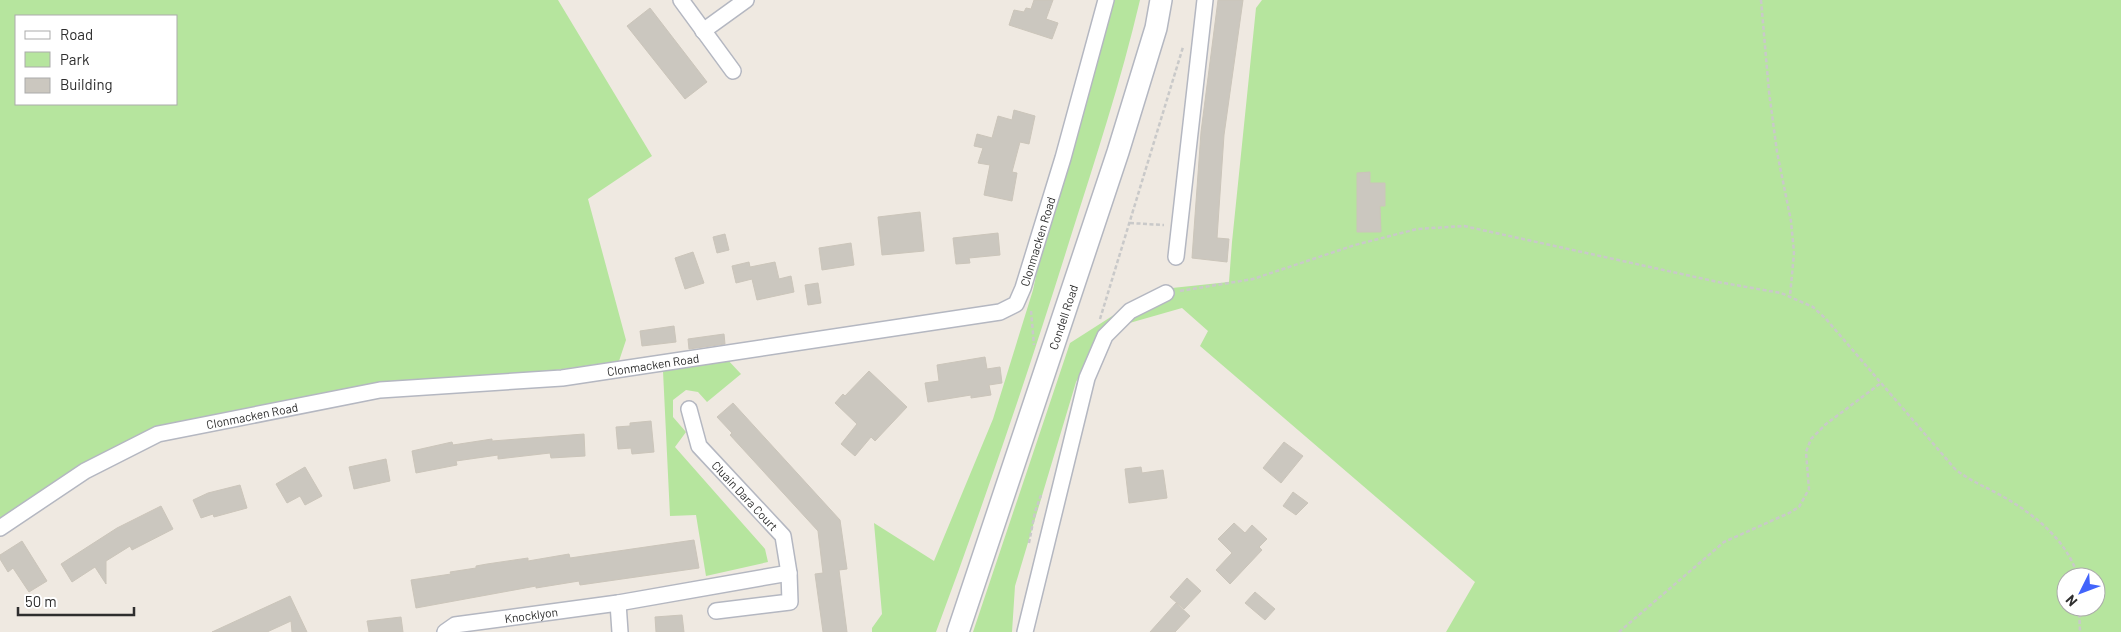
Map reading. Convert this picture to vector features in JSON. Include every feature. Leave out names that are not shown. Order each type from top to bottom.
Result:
[{"type":"main road","name":"Condell Road","points":[[958,632],[1118,152],[1156,28],[1161,0]]},
{"type":"street","points":[[681,0],[732,71]]},
{"type":"street","points":[[703,31],[746,0]]},
{"type":"street","name":"Clonmacken Road","points":[[0,528],[85,471],[158,434],[380,390],[562,378],[1000,312],[1016,304],[1023,288],[1063,158],[1106,0]]},
{"type":"street","points":[[1176,257],[1205,0]]},
{"type":"street","points":[[1026,632],[1086,378],[1105,336],[1130,312],[1166,293]]},
{"type":"street","name":"Cluain Dara Court","points":[[689,409],[699,446],[783,536],[789,573],[790,602],[716,611]]},
{"type":"street","name":"Knocklyon","points":[[445,632],[454,625],[618,603],[789,573]]},
{"type":"street","points":[[618,603],[620,632]]},
{"type":"path","points":[[1762,0],[1769,92],[1777,152],[1791,221],[1794,253],[1790,296]]},
{"type":"path","points":[[1100,320],[1184,44]]},
{"type":"path","points":[[1130,222],[1180,226]]},
{"type":"path","points":[[1166,293],[1253,278],[1355,245],[1417,229],[1464,226],[1790,296],[1813,307],[1826,319],[1955,469],[1975,484],[2002,496],[2025,511],[2058,540],[2075,567]]},
{"type":"path","points":[[1016,304],[1030,308],[1035,353]]},
{"type":"path","points":[[1619,632],[1724,542],[1799,507],[1809,489],[1806,452],[1811,439],[1826,424],[1881,383]]},
{"type":"path","points":[[1029,548],[1035,512],[1042,495]]},
{"type":"path","points":[[2079,617],[2080,632]]},
{"type":"green space","points":[[0,0],[558,0],[652,156],[588,199],[626,340],[619,361],[507,377],[371,384],[156,428],[0,524]]},
{"type":"green space","points":[[1098,0],[1140,0],[1089,180],[1022,387],[971,535],[936,632],[872,632],[872,628],[882,614],[874,523],[934,561],[993,419],[1033,290],[1079,76]]},
{"type":"green space","points":[[1262,0],[2121,0],[2121,632],[1446,632],[1475,582],[1200,346],[1208,331],[1182,308],[1105,330],[1076,382],[1015,586],[1012,632],[973,632],[1070,343],[1153,290],[1229,282],[1256,8]]},
{"type":"green space","points":[[726,358],[741,374],[707,402],[698,392],[686,390],[673,400],[673,417],[686,432],[675,447],[765,549],[768,562],[706,576],[696,515],[670,516],[663,371]]},
{"type":"building","points":[[1034,0],[1053,0],[1046,19],[1058,23],[1052,39],[1009,25],[1014,10],[1024,12],[1026,8],[1031,9]]},
{"type":"building","points":[[1218,0],[1243,0],[1224,135],[1217,238],[1229,239],[1227,262],[1192,258],[1201,132]]},
{"type":"building","points":[[650,8],[707,82],[685,99],[627,26]]},
{"type":"building","points":[[1014,110],[1035,116],[1029,144],[1020,142],[1012,172],[1017,173],[1012,201],[984,195],[990,165],[978,163],[983,148],[974,146],[977,134],[992,138],[998,116],[1012,120]]},
{"type":"building","points":[[1370,172],[1370,183],[1385,183],[1385,206],[1380,206],[1381,232],[1357,232],[1357,173]]},
{"type":"building","points":[[920,212],[924,251],[882,255],[878,217]]},
{"type":"building","points":[[998,233],[1000,255],[969,258],[970,263],[956,264],[953,238]]},
{"type":"building","points":[[725,234],[729,250],[717,253],[713,237]]},
{"type":"building","points":[[851,243],[854,265],[822,270],[819,248]]},
{"type":"building","points":[[693,252],[704,283],[685,289],[675,258]]},
{"type":"building","points":[[749,262],[750,267],[775,262],[779,279],[791,276],[794,292],[757,300],[752,279],[736,283],[732,266]]},
{"type":"building","points":[[818,283],[821,303],[808,305],[805,285]]},
{"type":"building","points":[[674,326],[676,342],[642,346],[640,331]]},
{"type":"building","points":[[724,334],[725,344],[689,349],[688,339]]},
{"type":"building","points":[[985,357],[987,369],[1000,367],[1002,383],[989,385],[991,395],[971,398],[971,395],[928,402],[925,383],[939,381],[937,365]]},
{"type":"building","points":[[869,371],[907,407],[875,441],[871,437],[855,456],[841,444],[857,424],[835,403],[843,394],[845,396]]},
{"type":"building","points":[[733,403],[840,520],[847,569],[839,570],[847,632],[823,632],[815,574],[823,573],[818,531],[730,435],[732,433],[717,417]]},
{"type":"building","points":[[651,421],[654,452],[632,454],[631,448],[618,449],[616,427],[630,426],[630,423]]},
{"type":"building","points":[[584,434],[585,456],[551,458],[550,453],[498,459],[498,455],[456,461],[457,465],[416,473],[412,451],[452,442],[453,445],[492,439],[492,441]]},
{"type":"building","points":[[1284,442],[1303,456],[1281,483],[1263,468]]},
{"type":"building","points":[[386,459],[390,481],[354,489],[349,467]]},
{"type":"building","points":[[305,467],[322,496],[305,505],[300,496],[287,503],[276,484]]},
{"type":"building","points":[[1141,467],[1142,473],[1163,470],[1167,498],[1129,503],[1125,469]]},
{"type":"building","points":[[240,485],[247,508],[214,517],[213,514],[201,518],[193,500],[208,493]]},
{"type":"building","points":[[1293,492],[1308,503],[1296,515],[1283,506]]},
{"type":"building","points":[[161,506],[173,529],[132,550],[130,546],[106,561],[106,584],[95,567],[72,582],[61,564],[117,528]]},
{"type":"building","points":[[1234,523],[1245,533],[1252,525],[1267,539],[1259,547],[1262,550],[1230,584],[1216,570],[1232,553],[1218,539]]},
{"type":"building","points":[[694,540],[699,568],[580,585],[579,581],[536,588],[536,586],[416,608],[411,580],[451,574],[450,572],[476,568],[476,566],[528,558],[528,561],[569,554],[570,558]]},
{"type":"building","points":[[22,541],[47,581],[29,592],[13,568],[8,572],[0,559],[0,555]]},
{"type":"building","points":[[1187,578],[1201,591],[1184,609],[1170,597]]},
{"type":"building","points":[[1255,592],[1275,609],[1265,620],[1245,603]]},
{"type":"building","points":[[290,596],[307,632],[292,632],[291,621],[267,632],[212,632]]},
{"type":"building","points":[[1176,603],[1190,616],[1175,632],[1150,632]]},
{"type":"building","points":[[682,615],[684,632],[656,632],[655,617]]},
{"type":"building","points":[[401,617],[403,632],[369,632],[367,621]]}]
